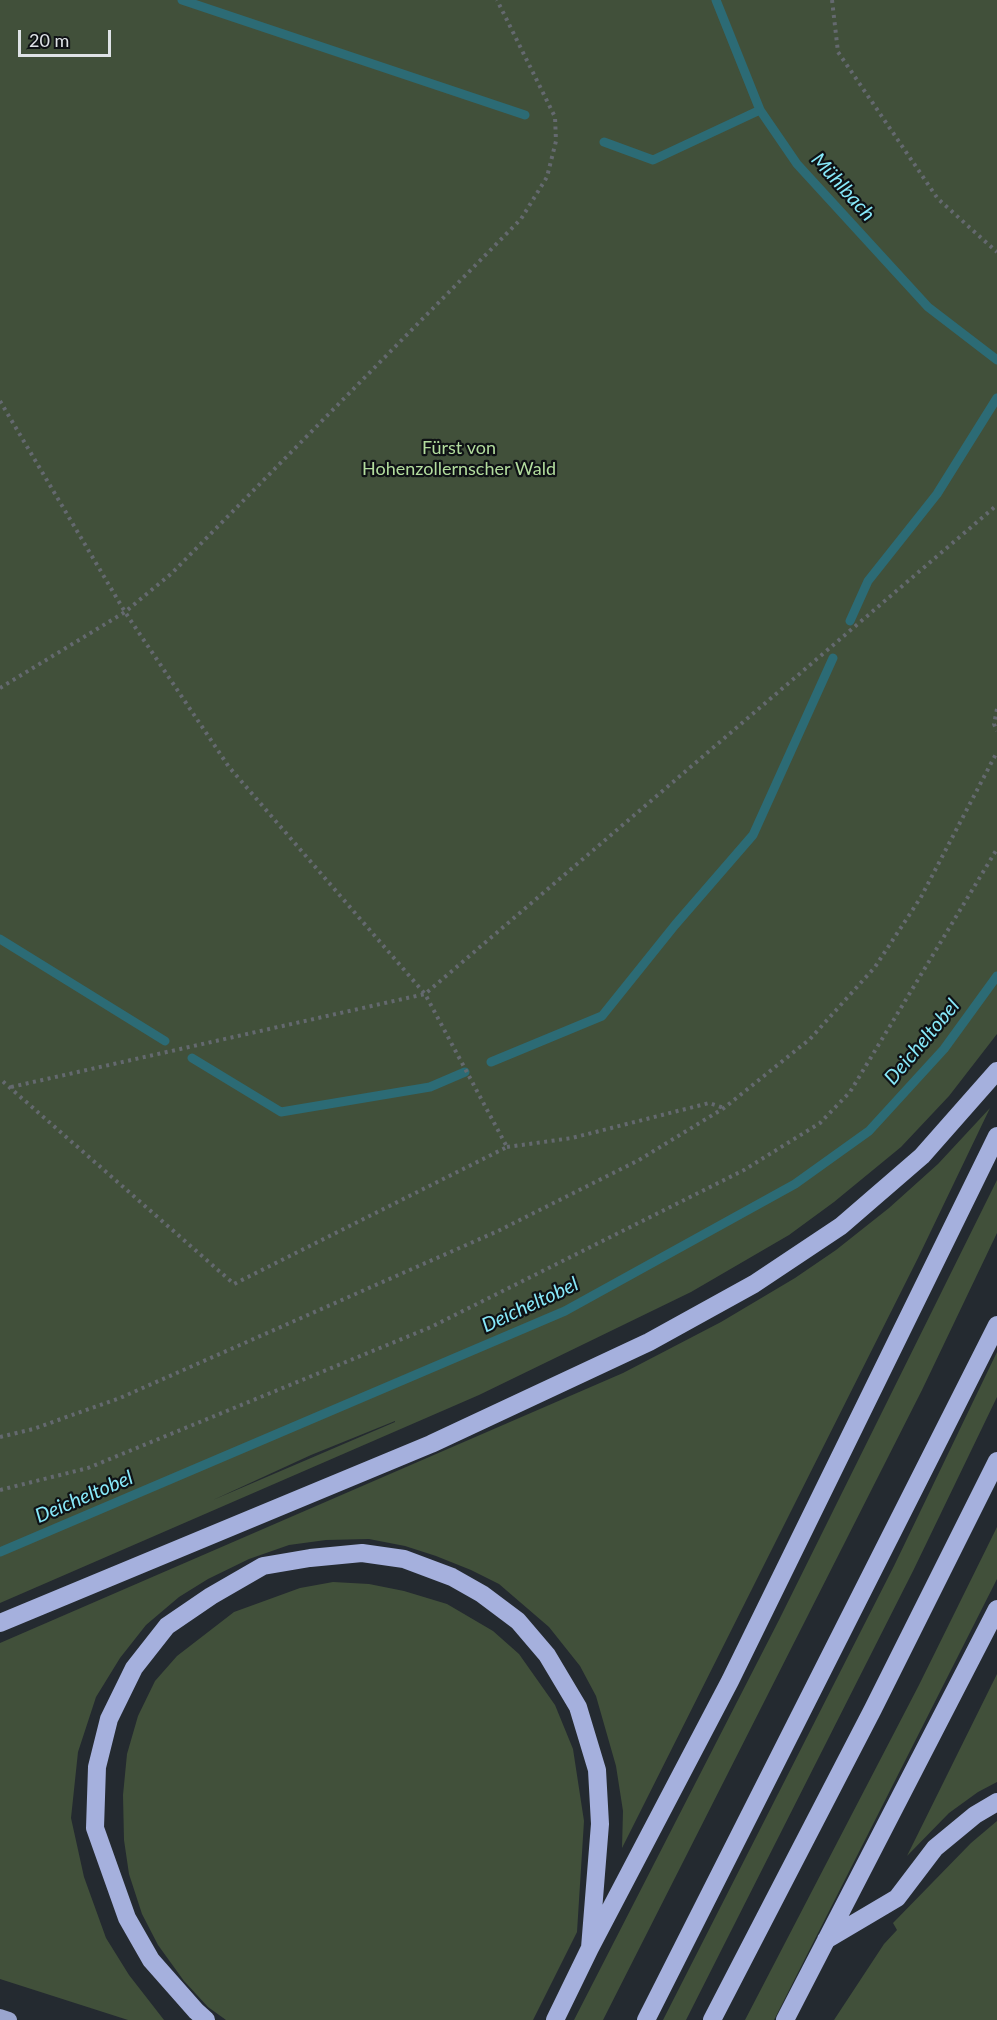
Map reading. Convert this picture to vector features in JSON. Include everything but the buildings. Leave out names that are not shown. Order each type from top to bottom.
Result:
[{"type":"highway","points":[[0,1623],[430,1444],[649,1342],[754,1284],[841,1226],[922,1156],[997,1071]]},
{"type":"highway","points":[[555,2020],[590,1948],[730,1681],[997,1136]]},
{"type":"highway","points":[[646,2020],[997,1325]]},
{"type":"highway","points":[[712,2020],[873,1709],[997,1461]]},
{"type":"highway","points":[[206,2020],[151,1960],[127,1918],[95,1828],[97,1767],[109,1719],[129,1678],[134,1668],[167,1626],[211,1596],[263,1566],[310,1558],[362,1553],[404,1559],[452,1576],[482,1594],[518,1621],[533,1638],[547,1655],[578,1707],[597,1770],[600,1824],[590,1948]]},
{"type":"highway","points":[[785,2020],[997,1609]]},
{"type":"highway","points":[[826,1940],[897,1898],[935,1848],[975,1815],[997,1802]]},
{"type":"highway","points":[[0,2017],[9,2020]]},
{"type":"path","points":[[0,688],[125,612],[172,573],[521,219],[547,177],[556,141],[555,117],[497,0]]},
{"type":"path","points":[[832,0],[838,52],[938,199],[997,252]]},
{"type":"path","points":[[0,401],[125,612],[229,767],[424,994],[507,1147]]},
{"type":"path","points":[[11,1087],[424,994],[997,505]]},
{"type":"path","points":[[997,709],[994,724],[997,731]]},
{"type":"path","points":[[0,1437],[33,1429],[120,1398],[498,1231],[639,1160],[724,1108],[810,1040],[875,967],[921,897],[997,752]]},
{"type":"path","points":[[0,1490],[88,1468],[431,1327],[744,1170],[820,1123],[850,1092],[997,849]]},
{"type":"path","points":[[0,1079],[234,1284],[507,1147],[572,1138],[709,1102],[724,1108]]},
{"type":"green space","name":"Fürst von Hohenzollernscher Wald","points":[[0,0],[997,0],[997,1034],[949,1096],[901,1147],[834,1202],[789,1235],[691,1292],[479,1395],[0,1603]],"holes":[[[395,1422],[213,1500],[311,1455]]]},
{"type":"green space","points":[[990,1108],[918,1258],[622,1848],[623,1811],[616,1766],[596,1696],[580,1666],[549,1627],[499,1584],[471,1570],[405,1546],[369,1539],[326,1540],[289,1545],[249,1559],[208,1579],[179,1597],[146,1625],[120,1658],[96,1697],[78,1752],[71,1818],[84,1877],[106,1938],[129,1975],[164,2020],[128,2020],[0,1979],[0,1643],[623,1373],[721,1322],[795,1278],[836,1250],[889,1208],[938,1164]]},
{"type":"green space","points":[[997,1180],[997,1233],[922,1390],[603,2020],[574,2020],[779,1620]]},
{"type":"green space","points":[[997,1352],[997,1397],[913,1571],[686,2020],[663,2020],[894,1566]]},
{"type":"green space","points":[[997,1527],[997,1579],[774,2020],[745,2020],[919,1685]]},
{"type":"green space","points":[[333,1582],[369,1584],[404,1591],[447,1604],[493,1631],[519,1654],[555,1705],[573,1749],[584,1821],[577,1932],[533,2020],[226,2020],[208,2007],[184,1981],[158,1945],[142,1914],[129,1874],[124,1840],[123,1795],[127,1754],[138,1716],[155,1681],[177,1656],[234,1612],[300,1588]]},
{"type":"green space","points":[[997,1674],[997,1782],[978,1792],[949,1813],[907,1856]]},
{"type":"green space","points":[[997,1821],[997,2020],[834,2020],[884,1944],[897,1930],[893,1923],[971,1843]]},
{"type":"waterway","points":[[182,0],[525,115]]},
{"type":"waterway","name":"Mühlbach","points":[[716,0],[760,110],[797,164],[928,307],[997,360]]},
{"type":"waterway","points":[[604,142],[653,160],[760,110]]},
{"type":"waterway","points":[[850,621],[868,581],[937,494],[997,398]]},
{"type":"waterway","points":[[491,1062],[602,1016],[675,925],[753,835],[833,658]]},
{"type":"waterway","points":[[0,939],[165,1041]]},
{"type":"waterway","name":"Deicheltobel","points":[[0,1552],[565,1311],[795,1184],[869,1131],[944,1049],[997,976]]},
{"type":"waterway","points":[[192,1058],[281,1112],[430,1087],[465,1072]]}]
